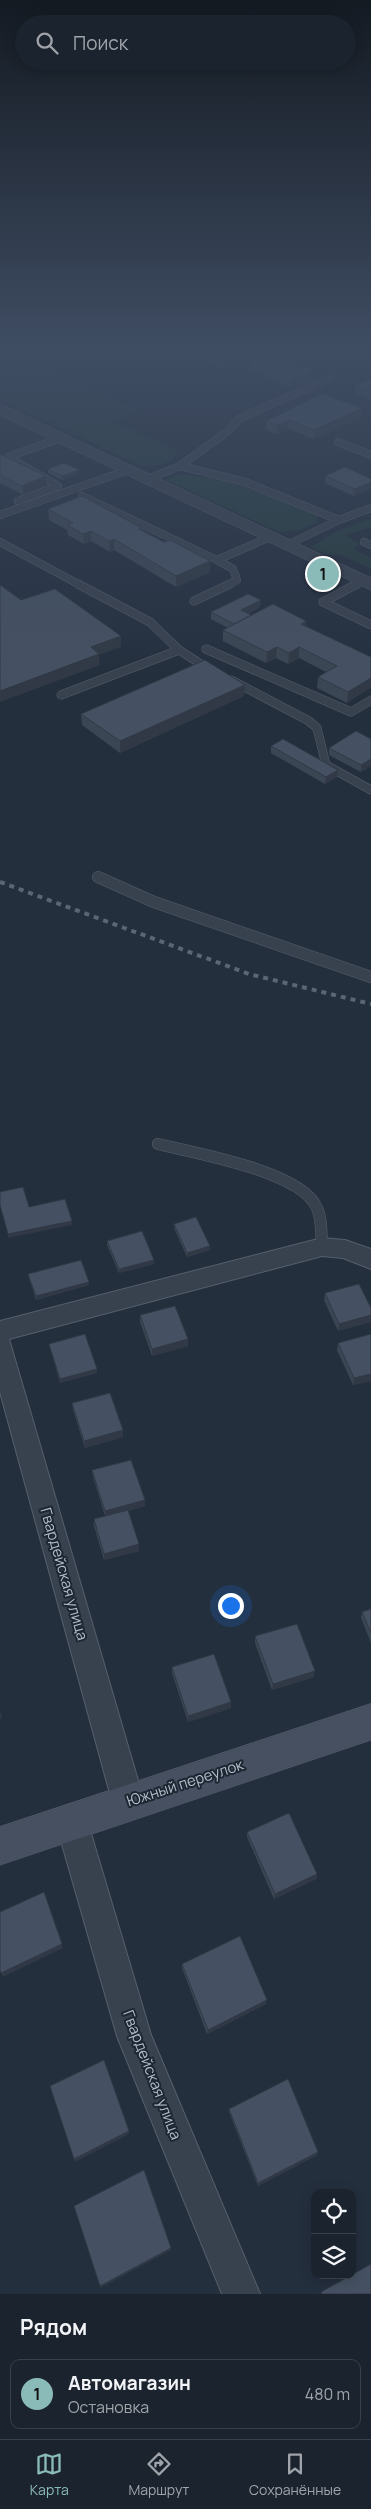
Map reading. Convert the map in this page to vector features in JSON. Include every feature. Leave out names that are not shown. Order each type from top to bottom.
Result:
[{"type":"main road","name":"Южный переулок","points":[[0,1846],[71,1820],[371,1722]]},
{"type":"street","points":[[107,460],[367,583]]},
{"type":"street","points":[[0,1332],[322,1247],[346,1249],[371,1259]]},
{"type":"street","name":"Гвардейская улица","points":[[0,1346],[128,1801]]},
{"type":"street","name":"Гвардейская улица","points":[[71,1820],[134,2036],[240,2294]]},
{"type":"lane","points":[[13,460],[58,486],[18,501]]},
{"type":"lane","points":[[148,479],[180,466],[188,460]]},
{"type":"lane","points":[[180,466],[245,482],[339,520]]},
{"type":"lane","points":[[0,515],[128,470]]},
{"type":"lane","points":[[82,496],[233,569],[237,580],[194,601]]},
{"type":"lane","points":[[287,545],[339,520],[371,508]]},
{"type":"lane","points":[[217,560],[270,537]]},
{"type":"lane","points":[[0,542],[150,622],[180,650],[217,673]]},
{"type":"lane","points":[[367,583],[323,602],[371,625]]},
{"type":"lane","points":[[206,649],[351,712],[371,700]]},
{"type":"lane","points":[[61,695],[180,650]]},
{"type":"lane","points":[[226,678],[309,721],[317,728],[326,765],[371,790]]},
{"type":"lane","points":[[98,877],[154,902],[371,977]]},
{"type":"lane","points":[[158,1144],[278,1176],[306,1191],[316,1205],[322,1247]]},
{"type":"green space","points":[[128,460],[171,460],[158,465],[141,466]]},
{"type":"green space","points":[[179,474],[215,479],[266,494],[317,514],[317,522],[300,530],[279,532],[166,480]]},
{"type":"green space","points":[[371,519],[371,527],[345,535],[360,544],[353,549],[371,558],[371,569],[342,555],[326,554],[311,547],[335,532]]},
{"type":"building","points":[[0,460],[13,460],[46,476],[22,486],[0,475]]},
{"type":"building","points":[[64,463],[79,470],[62,476],[48,469]]},
{"type":"building","points":[[345,467],[371,479],[371,482],[355,489],[325,476]]},
{"type":"building","points":[[82,496],[164,542],[170,540],[210,561],[176,576],[114,539],[109,541],[91,531],[83,534],[67,525],[73,523],[48,509]]},
{"type":"building","points":[[0,585],[21,600],[55,589],[121,636],[91,647],[99,654],[0,691]]},
{"type":"building","points":[[248,594],[261,600],[241,610],[251,615],[234,624],[211,612]]},
{"type":"building","points":[[273,604],[306,621],[301,624],[371,657],[371,678],[348,692],[318,677],[337,666],[299,647],[289,653],[277,647],[267,652],[223,630]]},
{"type":"building","points":[[205,660],[245,685],[120,741],[81,714]]},
{"type":"building","points":[[356,731],[371,739],[371,759],[361,765],[329,748]]},
{"type":"building","points":[[283,739],[338,770],[326,777],[271,746]]},
{"type":"building","points":[[23,1187],[29,1207],[65,1199],[72,1221],[8,1234],[0,1205],[0,1192]]},
{"type":"building","points":[[196,1217],[210,1246],[187,1253],[174,1224]]},
{"type":"building","points":[[142,1231],[154,1260],[119,1269],[107,1241]]},
{"type":"building","points":[[81,1260],[89,1282],[36,1296],[28,1274]]},
{"type":"building","points":[[359,1284],[371,1308],[371,1315],[339,1324],[325,1293]]},
{"type":"building","points":[[175,1306],[188,1339],[152,1349],[140,1315]]},
{"type":"building","points":[[85,1334],[97,1369],[60,1379],[49,1344]]},
{"type":"building","points":[[371,1334],[371,1374],[354,1378],[338,1343]]},
{"type":"building","points":[[110,1393],[123,1430],[84,1441],[72,1403]]},
{"type":"building","points":[[131,1460],[145,1500],[105,1511],[92,1470]]},
{"type":"building","points":[[128,1510],[139,1544],[104,1554],[94,1519]]},
{"type":"building","points":[[371,1609],[371,1633],[362,1612]]},
{"type":"building","points":[[297,1624],[315,1671],[273,1684],[255,1636]]},
{"type":"building","points":[[214,1654],[231,1702],[188,1716],[172,1667]]},
{"type":"building","points":[[289,1813],[317,1874],[275,1894],[247,1832]]},
{"type":"building","points":[[44,1892],[62,1944],[1,1973],[0,1912]]},
{"type":"building","points":[[240,1936],[267,2000],[208,2030],[182,1964]]},
{"type":"building","points":[[104,2060],[129,2131],[74,2159],[50,2086]]},
{"type":"building","points":[[288,2079],[318,2152],[258,2183],[229,2109]]},
{"type":"building","points":[[144,2170],[171,2248],[100,2286],[74,2206]]},
{"type":"building","points":[[371,2264],[371,2294],[322,2294],[321,2292],[344,2279],[356,2279],[356,2272]]},
{"type":"railway","points":[[0,882],[249,974],[371,1004]]},
{"type":"place","name":"Автомагазин","points":[[323,574]]}]
